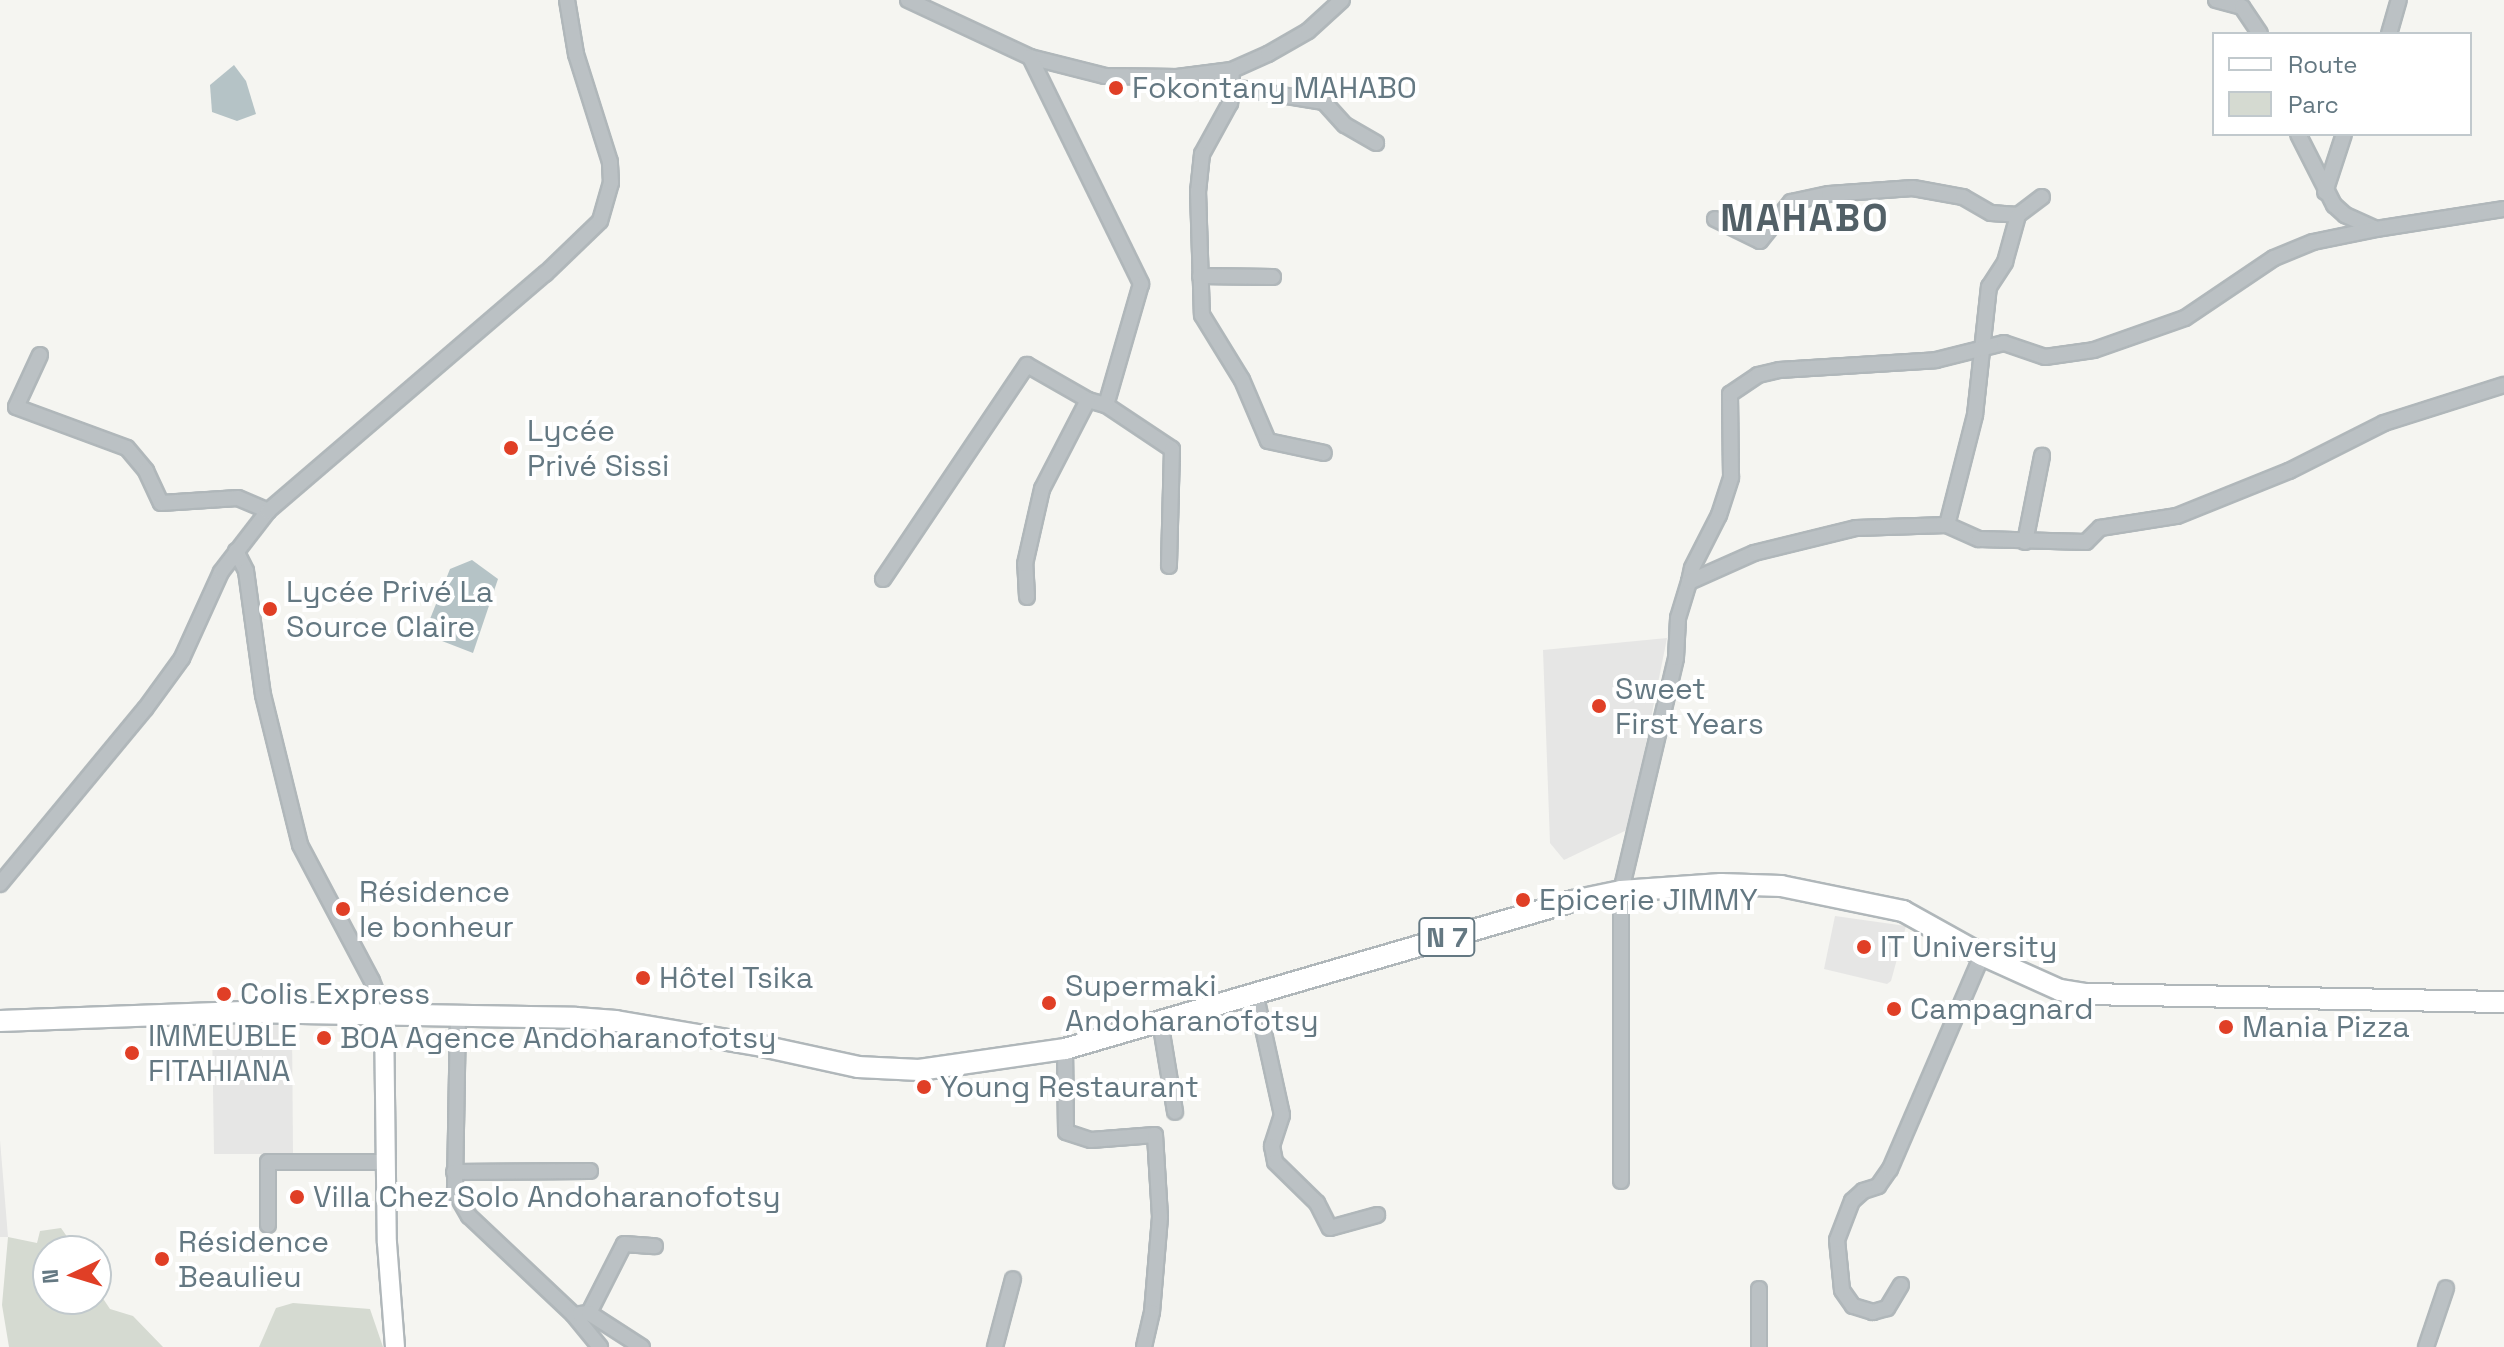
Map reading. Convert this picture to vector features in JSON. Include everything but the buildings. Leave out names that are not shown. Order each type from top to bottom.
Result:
[{"type":"main road","name":"N 7","points":[[0,1021],[133,1014],[384,1013],[616,1021],[858,1067],[888,1070],[992,1062],[1065,1049],[1573,901],[1621,891],[1736,884],[1781,886],[1842,896],[1903,911],[2037,982],[2085,994],[2504,1002]]},
{"type":"street","points":[[0,884],[145,709],[182,658],[221,572],[268,511],[545,274],[600,221],[611,183],[610,162],[576,54],[567,0]]},
{"type":"street","points":[[908,0],[1030,57],[1105,76],[1177,77],[1232,70],[1308,31],[1342,0]]},
{"type":"street","points":[[2216,0],[2240,3],[2259,32]]},
{"type":"street","points":[[2390,32],[2399,0]]},
{"type":"street","points":[[1030,57],[1141,284],[1106,405]]},
{"type":"street","points":[[1232,70],[1230,103],[1202,154],[1202,315],[1242,380],[1268,441],[1324,453]]},
{"type":"street","points":[[1232,87],[1324,102],[1345,125],[1376,143]]},
{"type":"street","points":[[2299,136],[2325,192],[2345,215],[2376,229]]},
{"type":"street","points":[[2325,192],[2343,136]]},
{"type":"street","points":[[1715,219],[1760,241],[1791,202],[1829,194],[1913,188],[1963,197],[1991,213],[2018,215]]},
{"type":"street","points":[[1947,525],[1975,415],[1985,348],[1989,287],[2005,262],[2018,215],[2042,197]]},
{"type":"street","points":[[1621,1181],[1621,891],[1676,658],[1678,618],[1692,568],[1719,515],[1731,477],[1730,394],[1758,375],[1779,370],[1936,360],[2004,343],[2045,357],[2094,350],[2185,318],[2274,258],[2313,242],[2504,209]]},
{"type":"street","points":[[1200,276],[1273,277]]},
{"type":"street","points":[[40,355],[16,407],[127,448],[146,471],[161,503],[238,498],[268,511]]},
{"type":"street","points":[[883,579],[1027,365],[1088,400],[1106,405],[1172,449],[1169,566]]},
{"type":"street","points":[[1689,582],[1754,553],[1856,528],[1947,525],[1979,539],[2086,542],[2100,528],[2177,516],[2289,471],[2384,423],[2504,385]]},
{"type":"street","points":[[1027,597],[1025,564],[1042,489],[1088,400]]},
{"type":"street","points":[[2025,542],[2042,456]]},
{"type":"street","points":[[236,551],[246,571],[263,695],[300,845],[372,981],[384,1013],[387,1243],[395,1347]]},
{"type":"street","points":[[1901,1285],[1887,1308],[1873,1312],[1853,1306],[1842,1290],[1837,1240],[1852,1201],[1863,1191],[1878,1186],[1890,1169],[1982,955]]},
{"type":"street","points":[[1255,992],[1282,1115],[1272,1146],[1275,1162],[1317,1203],[1330,1228],[1377,1215]]},
{"type":"street","points":[[458,1015],[455,1192],[469,1216],[573,1314],[600,1347]]},
{"type":"street","points":[[1160,1021],[1175,1112]]},
{"type":"street","points":[[1065,1049],[1066,1132],[1091,1140],[1155,1135],[1160,1217],[1152,1312],[1144,1347]]},
{"type":"street","points":[[268,1225],[268,1162],[387,1162]]},
{"type":"street","points":[[454,1172],[590,1171]]},
{"type":"street","points":[[589,1313],[624,1244],[655,1246]]},
{"type":"street","points":[[995,1347],[1013,1279]]},
{"type":"street","points":[[2426,1347],[2446,1288]]},
{"type":"street","points":[[1759,1289],[1759,1347]]},
{"type":"street","points":[[573,1314],[589,1313],[642,1347]]},
{"type":"shaded area","points":[[234,65],[246,81],[256,114],[237,121],[212,112],[210,85]]},
{"type":"shaded area","points":[[472,560],[498,579],[473,653],[424,634],[450,569]]},
{"type":"shaded area","name":"Sweet First Years","points":[[1667,638],[1629,829],[1564,860],[1550,843],[1543,650]]},
{"type":"shaded area","name":"IT University","points":[[1835,916],[1906,926],[1891,981],[1887,984],[1824,969]]},
{"type":"shaded area","points":[[212,1024],[292,1025],[293,1154],[214,1154]]},
{"type":"shaded area","points":[[0,1140],[8,1237],[0,1237]]},
{"type":"green space","points":[[61,1228],[66,1235],[39,1235],[40,1231]]},
{"type":"green space","points":[[8,1237],[32,1242],[32,1315],[112,1315],[112,1310],[133,1316],[163,1347],[9,1347],[2,1305]]},
{"type":"green space","points":[[293,1303],[370,1309],[383,1347],[259,1347],[276,1308]]},
{"type":"place","name":"Fokontany MAHABO","points":[[1116,88]]},
{"type":"place","name":"Lycée Privé Sissi","points":[[511,448]]},
{"type":"place","name":"Lycée Privé La Source Claire","points":[[270,609]]},
{"type":"place","name":"Sweet First Years","points":[[1599,706]]},
{"type":"place","name":"Epicerie JIMMY","points":[[1523,900]]},
{"type":"place","name":"Résidence le bonheur","points":[[343,909]]},
{"type":"place","name":"IT University","points":[[1864,947]]},
{"type":"place","name":"Hôtel Tsika","points":[[643,978]]},
{"type":"place","name":"Colis Express","points":[[224,994]]},
{"type":"place","name":"Supermaki Andoharanofotsy","points":[[1049,1003]]},
{"type":"place","name":"Campagnard","points":[[1894,1009]]},
{"type":"place","name":"Mania Pizza","points":[[2226,1027]]},
{"type":"place","name":"BOA Agence Andoharanofotsy","points":[[324,1038]]},
{"type":"place","name":"IMMEUBLE FITAHIANA","points":[[132,1053]]},
{"type":"place","name":"Young Restaurant","points":[[924,1087]]},
{"type":"place","name":"Villa Chez Solo Andoharanofotsy","points":[[297,1197]]},
{"type":"place","name":"Résidence Beaulieu","points":[[162,1259]]},
{"type":"district","name":"MAHABO","points":[[1805,219]]}]
